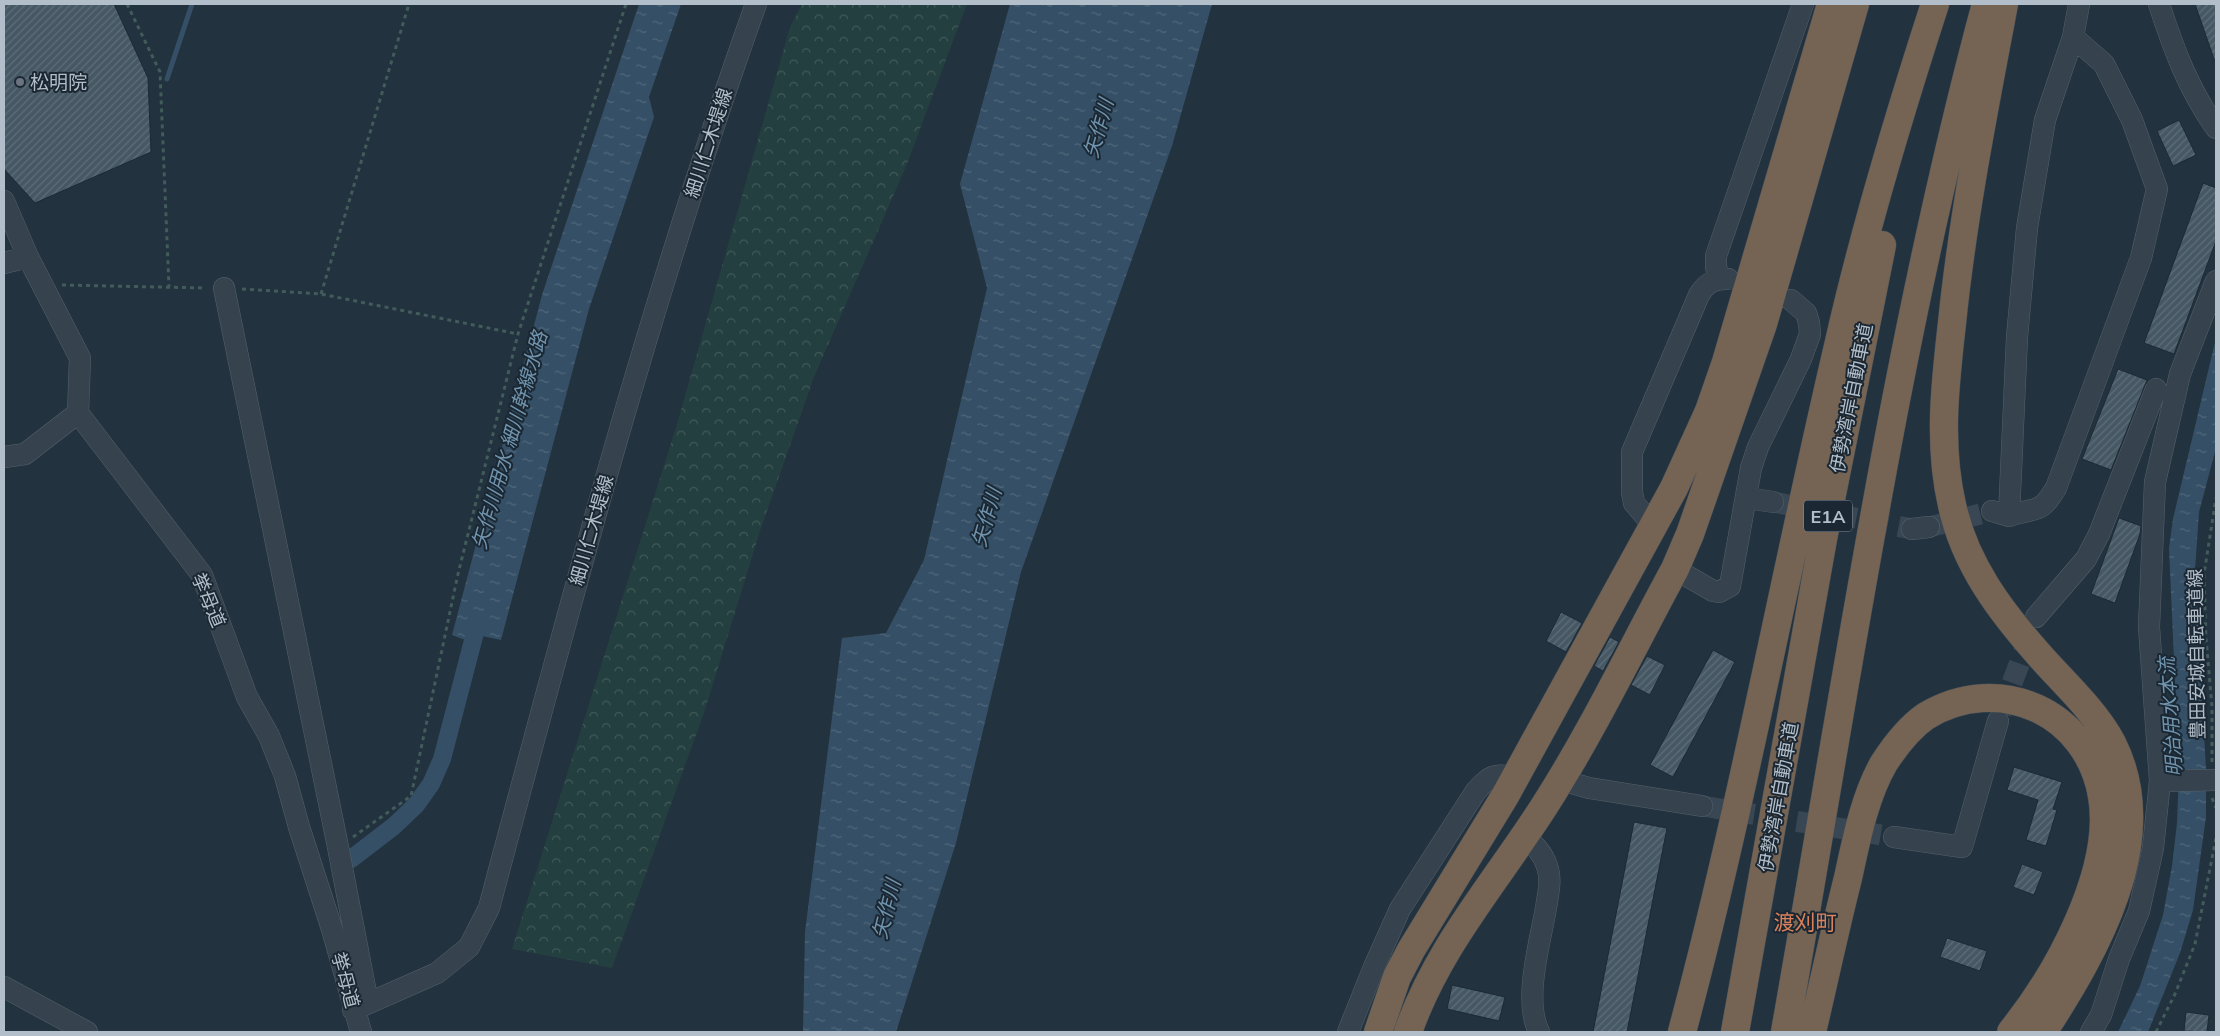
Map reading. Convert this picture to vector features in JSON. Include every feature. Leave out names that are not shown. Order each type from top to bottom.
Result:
[{"type":"highway","points":[[1378,1032],[1397,978],[1411,950],[1481,838],[1515,778],[1654,521],[1674,488],[1691,452],[1709,411],[1726,362],[1831,4]]},
{"type":"highway","points":[[1408,1032],[1433,972],[1453,937],[1524,836],[1562,776],[1675,569],[1713,471],[1763,324],[1856,4]]},
{"type":"highway","points":[[1682,1032],[1703,956],[1738,802],[1839,339],[1876,197],[1935,4]]},
{"type":"highway","name":"伊勢湾岸自動車道","points":[[1735,1032],[1823,539],[1860,346],[1893,193],[1940,4]]},
{"type":"highway","name":"E1A","points":[[1785,1032],[1849,654],[1901,365],[1963,90],[1986,4]]},
{"type":"highway","points":[[2004,4],[1977,146],[1954,295],[1943,417],[1947,478],[1958,530],[1977,573],[2008,620],[2100,724],[2120,761],[2130,806],[2130,832],[2125,859],[2102,926],[2085,964],[2043,1032]]},
{"type":"highway","points":[[1812,1032],[1854,848],[1865,810],[1884,764],[1910,730],[1925,717],[1945,707],[1988,698],[2010,699],[2030,704],[2064,725],[2089,758],[2098,777],[2102,797],[2103,844],[2084,906],[2047,982],[2011,1032]]},
{"type":"highway","points":[[1417,1032],[1433,972]]},
{"type":"street","name":"細川仁木堤線","points":[[360,1007],[437,973],[469,947],[489,908],[596,508],[712,125],[756,4]]},
{"type":"street","points":[[1654,521],[1645,516],[1634,503],[1632,492],[1632,452],[1699,295],[1704,286],[1723,278],[1716,256],[1802,4]]},
{"type":"street","points":[[2072,37],[2104,64],[2132,120],[2157,189],[2141,258],[2056,488],[2047,502],[2037,510],[2000,513],[2027,228],[2045,120],[2072,37],[2079,4]]},
{"type":"street","points":[[2159,4],[2172,45],[2188,82],[2216,128]]},
{"type":"street","points":[[2172,45],[2176,28],[2173,4]]},
{"type":"street","points":[[4,201],[28,257],[80,358],[78,413],[25,454],[4,457]]},
{"type":"street","points":[[4,263],[28,257]]},
{"type":"street","points":[[2091,1032],[2101,1015],[2119,959],[2138,911],[2153,848],[2160,781],[2149,627],[2156,482],[2180,374],[2216,280]]},
{"type":"street","points":[[224,288],[338,847],[360,1007]]},
{"type":"street","points":[[1675,569],[1720,592],[1725,590],[1732,580],[1751,468],[1758,447],[1801,359],[1810,334],[1806,313],[1791,300]]},
{"type":"street","points":[[2036,617],[2086,559],[2099,534],[2156,389]]},
{"type":"street","name":"挙母道","points":[[78,413],[202,575],[247,697],[269,736],[285,776],[332,929],[360,1007],[361,1032]]},
{"type":"street","points":[[1747,498],[1773,502]]},
{"type":"street","points":[[1894,837],[1962,848],[1998,720]]},
{"type":"street","points":[[1348,1032],[1400,909],[1476,791],[1491,776],[1498,774],[1515,778]]},
{"type":"street","points":[[1562,776],[1575,784],[1589,788],[1702,806]]},
{"type":"street","points":[[2160,781],[2211,780]]},
{"type":"street","points":[[1524,836],[1538,849],[1544,858],[1549,880],[1531,994],[1532,1013],[1539,1032]]},
{"type":"street","points":[[4,987],[87,1032]]},
{"type":"path","points":[[127,4],[160,72],[169,287]]},
{"type":"path","points":[[321,294],[409,4]]},
{"type":"path","points":[[338,847],[411,796],[458,574],[518,334],[626,4]]},
{"type":"path","points":[[42,285],[224,288],[321,294],[518,334]]},
{"type":"path","name":"豊田安城自転車道線","points":[[2216,498],[2204,574],[2206,638],[2212,707],[2211,780],[2212,798],[2216,808]]},
{"type":"path","points":[[2156,1032],[2175,994],[2195,944],[2216,838]]},
{"type":"green space","points":[[802,4],[967,4],[905,169],[814,377],[760,531],[705,710],[612,968],[512,949],[677,424],[790,27]]},
{"type":"water","name":"矢作川用水 細川幹線水路","points":[[639,4],[681,4],[649,97],[654,117],[589,309],[501,640],[482,636],[477,653],[463,650],[465,640],[452,635],[542,295]]},
{"type":"water","name":"矢作川","points":[[1010,4],[1212,4],[1172,146],[1021,572],[956,843],[896,1032],[803,1032],[805,932],[842,638],[886,633],[924,560],[987,288],[960,184]]},
{"type":"water","name":"明治用水本流","points":[[2216,338],[2216,448],[2199,512],[2195,570],[2206,769],[2206,817],[2193,910],[2180,953],[2148,1032],[2118,1032],[2140,986],[2163,915],[2172,866],[2177,823],[2179,771],[2169,548],[2173,519]]},
{"type":"building","points":[[4,4],[114,4],[148,78],[151,152],[35,203],[4,169]]},
{"type":"building","points":[[2195,4],[2216,4],[2216,59],[2214,59]]},
{"type":"building","points":[[2179,120],[2196,155],[2173,166],[2157,131]]},
{"type":"building","points":[[2203,183],[2216,188],[2216,241],[2174,354],[2144,343]]},
{"type":"building","points":[[2118,369],[2147,380],[2111,470],[2082,459]]},
{"type":"building","points":[[2119,518],[2141,526],[2140,534],[2115,603],[2091,594]]},
{"type":"building","points":[[1561,612],[1582,623],[1566,652],[1546,641]]},
{"type":"building","points":[[1610,637],[1619,642],[1603,671],[1594,666]]},
{"type":"building","points":[[1713,650],[1735,662],[1673,777],[1650,765]]},
{"type":"building","points":[[1647,656],[1665,665],[1650,695],[1631,685]]},
{"type":"building","points":[[2014,767],[2062,782],[2053,809],[2057,810],[2046,846],[2026,840],[2038,800],[2007,790]]},
{"type":"building","points":[[1634,822],[1667,828],[1627,1032],[1593,1032]]},
{"type":"building","points":[[2022,864],[2043,872],[2034,895],[2013,887]]},
{"type":"building","points":[[1947,938],[1987,951],[1980,971],[1940,957]]},
{"type":"building","points":[[1452,985],[1505,997],[1499,1021],[1447,1009]]},
{"type":"building","points":[[2186,1012],[2209,1015],[2207,1032],[2184,1031]]},
{"type":"waterway","points":[[167,79],[192,4]]},
{"type":"waterway","name":"矢作川用水 細川幹線水路","points":[[351,859],[394,826],[416,805],[431,784],[442,759],[476,629]]},
{"type":"tunnel","points":[[1773,502],[1912,529]]},
{"type":"tunnel","points":[[1929,527],[1992,511]]},
{"type":"tunnel","points":[[2001,713],[2032,629]]},
{"type":"tunnel","points":[[1702,806],[1894,837]]},
{"type":"place","name":"松明院","points":[[20,82]]},
{"type":"district","name":"渡刈町","points":[[1805,922]]}]
